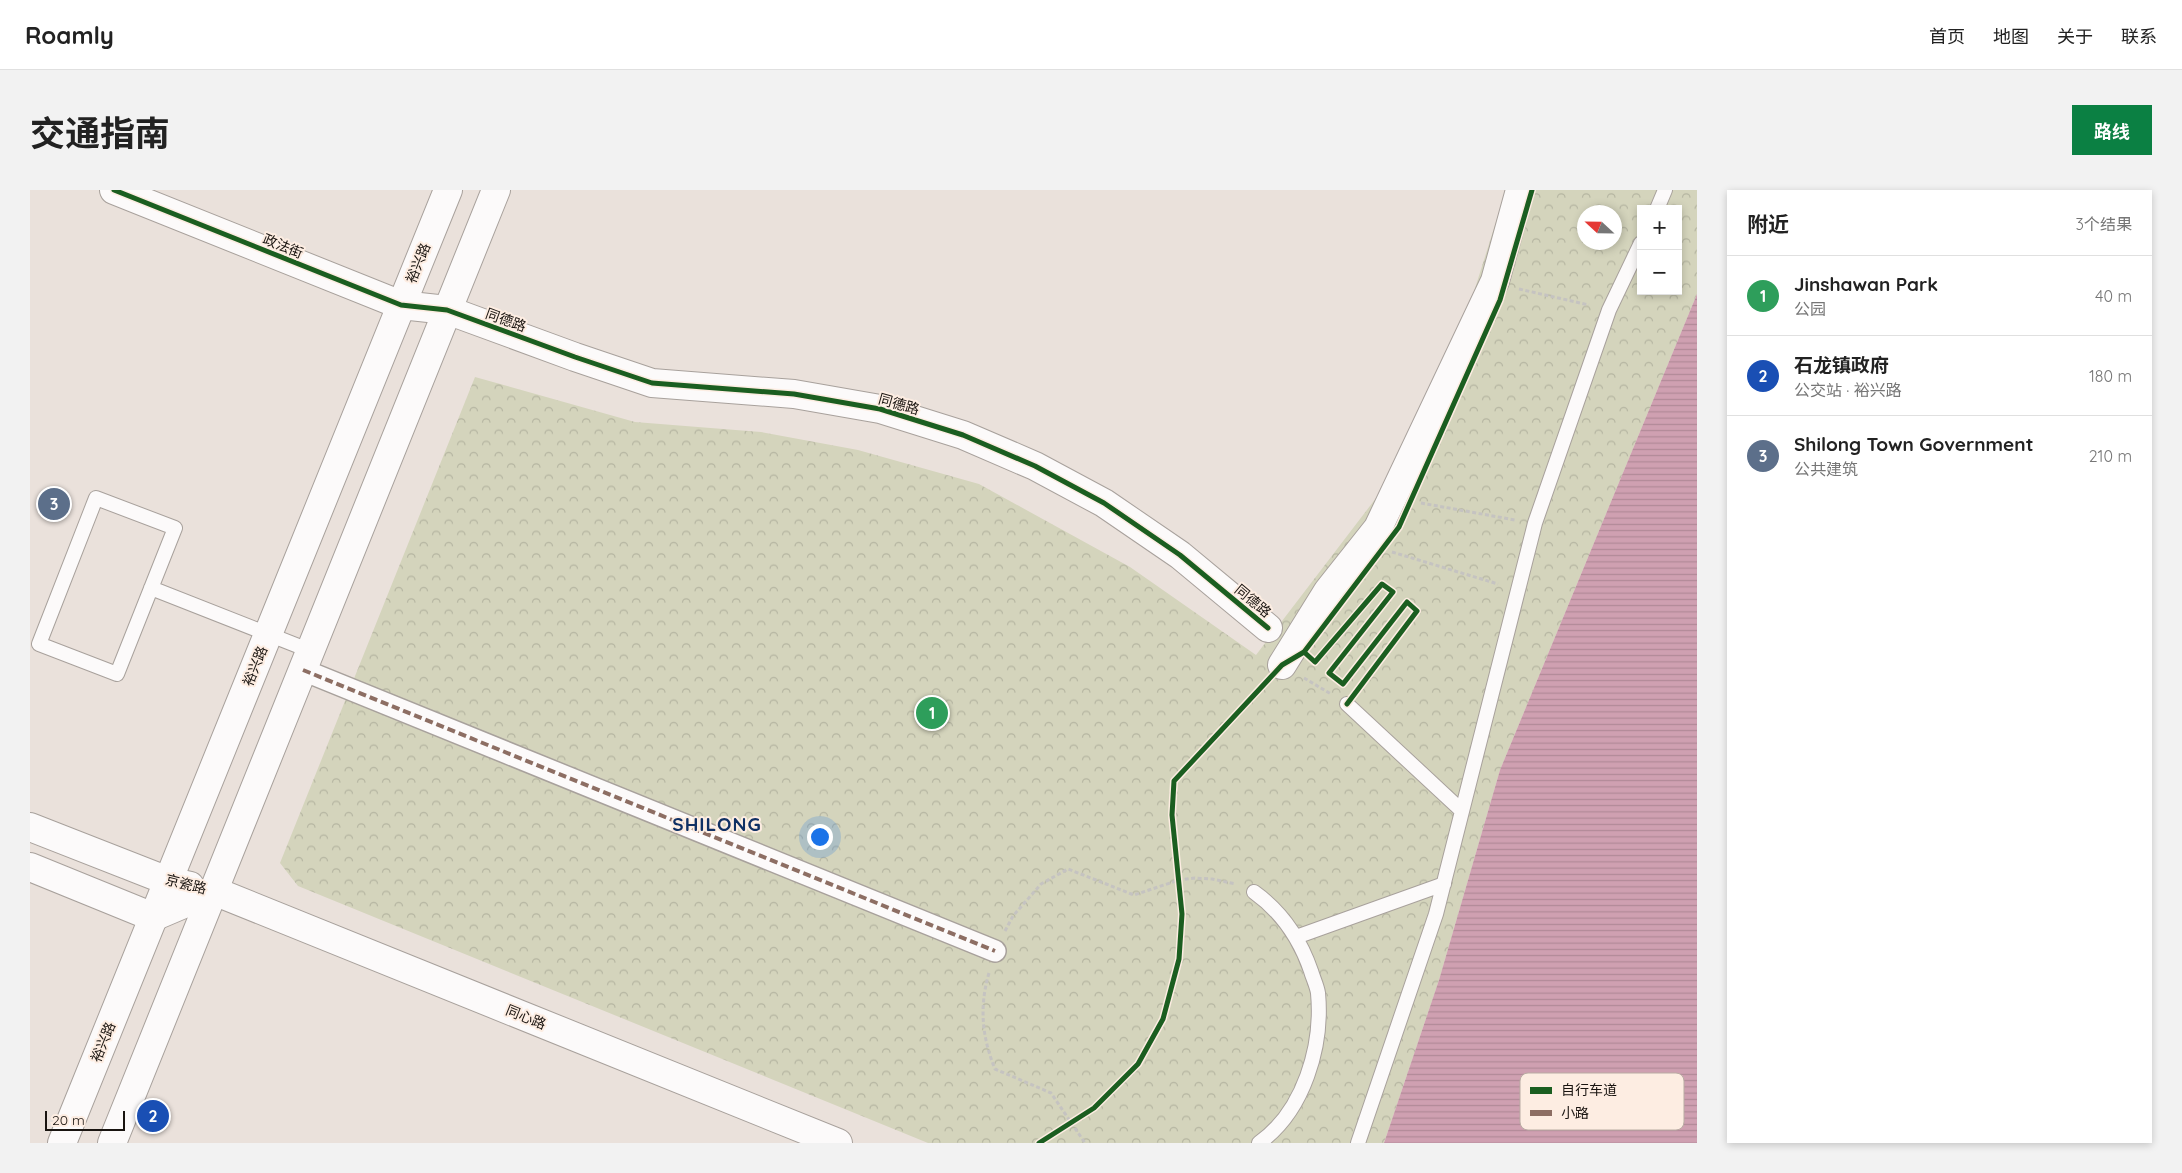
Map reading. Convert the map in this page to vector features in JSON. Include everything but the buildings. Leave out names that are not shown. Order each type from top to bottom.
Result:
[{"type":"street","name":"政法街","points":[[114,190],[401,305],[448,310]]},
{"type":"street","name":"裕兴路","points":[[62,1143],[448,190]]},
{"type":"street","points":[[112,1143],[496,190]]},
{"type":"street","points":[[1282,665],[1328,591],[1378,528],[1495,281],[1520,190]]},
{"type":"street","name":"同德路","points":[[448,310],[652,383],[794,394],[880,409],[964,435],[1034,466],[1104,503],[1180,554],[1268,628]]},
{"type":"street","points":[[307,661],[995,951]]},
{"type":"street","name":"京瓷路","points":[[30,827],[168,881],[214,891]]},
{"type":"street","points":[[30,867],[153,917]]},
{"type":"street","name":"京瓷路","points":[[153,917],[214,891]]},
{"type":"street","name":"同心路","points":[[214,891],[838,1143]]},
{"type":"lane","points":[[1659,205],[1666,190]]},
{"type":"lane","points":[[1358,1143],[1436,914],[1535,523],[1609,310],[1638,250]]},
{"type":"lane","points":[[96,498],[175,528],[151,588],[117,674],[39,644],[96,498]]},
{"type":"lane","points":[[151,588],[268,634],[307,661]]},
{"type":"lane","points":[[1347,704],[1462,811]]},
{"type":"lane","points":[[1296,937],[1444,884]]},
{"type":"lane","points":[[1254,892],[1268,902],[1292,928],[1307,959],[1318,992],[1318,1026],[1312,1063],[1296,1101],[1272,1134],[1260,1143]]},
{"type":"path","points":[[1514,288],[1609,310]]},
{"type":"path","points":[[1420,503],[1535,523]]},
{"type":"path","points":[[1391,552],[1517,590]]},
{"type":"path","points":[[1282,665],[1347,704]]},
{"type":"path","points":[[1084,1143],[1051,1093],[995,1069],[986,1046],[983,1014],[986,982],[995,951],[1013,916],[1041,884],[1068,869],[1134,895],[1179,880],[1195,878],[1212,879],[1242,886],[1254,892]]},
{"type":"path","points":[[1178,871],[1180,888]]},
{"type":"path","points":[[1063,1127],[1078,1118]]},
{"type":"green space","points":[[1506,190],[1697,190],[1697,294],[1500,770],[1439,980],[1384,1143],[928,1143],[298,886],[280,863],[475,377],[635,422],[761,432],[858,450],[979,484],[1130,567],[1256,655],[1399,468],[1472,298]]},
{"type":"shaded area","points":[[1697,294],[1697,1143],[1384,1143],[1439,980],[1500,770]]},
{"type":"marked path","points":[[303,670],[995,951]]},
{"type":"cycle path","points":[[114,190],[401,305],[447,310],[652,383],[794,394],[880,409],[963,435],[1035,466],[1104,503],[1180,555],[1268,628]]},
{"type":"cycle path","points":[[1039,1143],[1094,1108],[1138,1064],[1163,1019],[1179,959],[1182,914],[1172,815],[1174,781],[1282,665],[1304,652],[1399,527],[1500,300],[1532,190]]},
{"type":"cycle path","points":[[1304,652],[1315,662],[1382,584],[1393,592],[1329,673],[1343,684],[1407,602],[1417,611],[1347,704]]},
{"type":"place","name":"Shilong Town Government","points":[[54,504]]},
{"type":"place","name":"Jinshawan Park","points":[[932,713]]},
{"type":"place","name":"石龙镇政府","points":[[153,1116]]},
{"type":"district","name":"SHILONG","points":[[717,824]]}]
